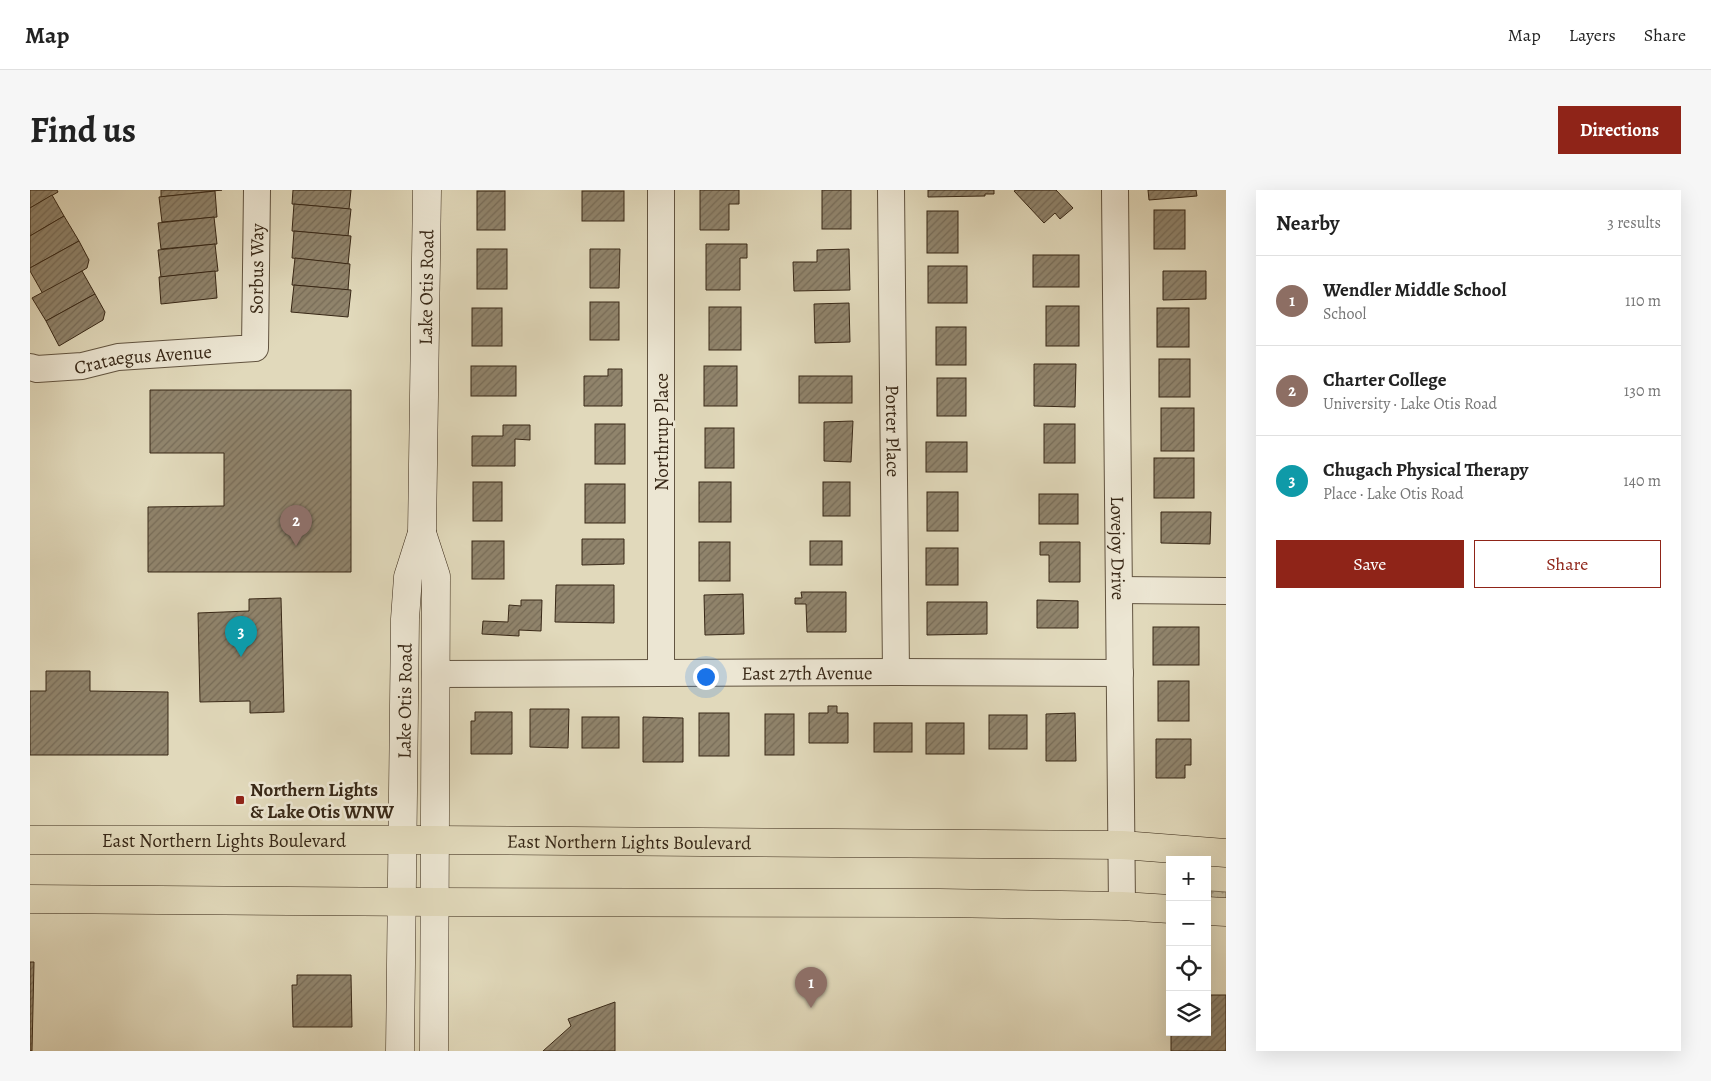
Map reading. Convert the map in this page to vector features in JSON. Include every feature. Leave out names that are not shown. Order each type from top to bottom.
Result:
[{"type":"main road","name":"Lake Otis Road","points":[[400,1051],[400,902],[406,602],[408,577],[422,533],[427,190]]},
{"type":"main road","name":"Lake Otis Road","points":[[422,533],[436,576],[434,1051]]},
{"type":"main road","name":"East Northern Lights Boulevard","points":[[30,840],[434,840],[1122,845],[1226,853]]},
{"type":"main road","points":[[30,899],[940,903],[1122,906],[1166,909]]},
{"type":"main road","points":[[1211,911],[1226,912]]},
{"type":"street","name":"Sorbus Way","points":[[256,348],[257,190]]},
{"type":"street","name":"Northrup Place","points":[[661,190],[661,673]]},
{"type":"street","name":"Porter Place","points":[[891,190],[896,672]]},
{"type":"street","name":"Lovejoy Drive","points":[[1115,190],[1122,906]]},
{"type":"street","name":"Crataegus Avenue","points":[[30,367],[37,369],[82,366],[118,357],[256,348]]},
{"type":"street","points":[[1120,590],[1226,590]]},
{"type":"street","name":"East 27th Avenue","points":[[435,674],[1120,673]]},
{"type":"shaded area","points":[[1211,891],[1226,892],[1226,906],[1211,905]]},
{"type":"building","points":[[30,190],[57,190],[58,192],[30,208]]},
{"type":"building","points":[[161,190],[222,190],[161,197]]},
{"type":"building","points":[[293,190],[351,190],[349,209],[292,204]]},
{"type":"building","points":[[700,190],[739,190],[739,204],[729,204],[729,230],[700,230]]},
{"type":"building","points":[[822,190],[851,190],[851,229],[822,229]]},
{"type":"building","points":[[928,190],[994,190],[994,194],[985,194],[985,196],[928,197]]},
{"type":"building","points":[[1056,190],[1073,208],[1060,219],[1055,213],[1044,223],[1014,191]]},
{"type":"building","points":[[1148,190],[1196,190],[1197,196],[1149,200]]},
{"type":"building","points":[[215,191],[217,217],[162,222],[159,197]]},
{"type":"building","points":[[477,191],[505,191],[505,230],[477,230]]},
{"type":"building","points":[[582,191],[624,191],[624,221],[582,221]]},
{"type":"building","points":[[52,195],[64,216],[30,236],[30,208]]},
{"type":"building","points":[[294,204],[351,209],[348,236],[292,231]]},
{"type":"building","points":[[1154,210],[1185,210],[1185,249],[1154,249]]},
{"type":"building","points":[[927,211],[958,211],[958,253],[927,253]]},
{"type":"building","points":[[64,216],[79,241],[30,268],[30,236]]},
{"type":"building","points":[[214,217],[217,244],[161,249],[158,223]]},
{"type":"building","points":[[294,231],[351,236],[348,264],[292,258]]},
{"type":"building","points":[[79,241],[89,260],[87,268],[43,294],[30,268]]},
{"type":"building","points":[[215,244],[218,271],[161,277],[158,250]]},
{"type":"building","points":[[706,244],[747,244],[747,258],[740,258],[740,290],[706,290]]},
{"type":"building","points":[[477,249],[507,249],[507,289],[477,289]]},
{"type":"building","points":[[590,249],[620,249],[619,288],[590,288]]},
{"type":"building","points":[[849,249],[850,290],[794,291],[793,262],[817,262],[817,250]]},
{"type":"building","points":[[1033,255],[1079,255],[1079,287],[1033,287]]},
{"type":"building","points":[[295,258],[350,264],[348,290],[292,285]]},
{"type":"building","points":[[928,266],[967,266],[967,303],[928,303]]},
{"type":"building","points":[[82,271],[95,294],[46,321],[32,298]]},
{"type":"building","points":[[215,271],[217,298],[161,304],[159,277]]},
{"type":"building","points":[[1163,271],[1206,271],[1206,299],[1163,300]]},
{"type":"building","points":[[294,285],[351,290],[348,317],[291,312]]},
{"type":"building","points":[[95,294],[105,312],[103,320],[59,346],[46,321]]},
{"type":"building","points":[[590,302],[619,302],[619,340],[590,340]]},
{"type":"building","points":[[849,303],[850,342],[815,343],[814,304]]},
{"type":"building","points":[[1046,306],[1079,306],[1079,346],[1046,346]]},
{"type":"building","points":[[709,307],[741,307],[741,350],[709,350]]},
{"type":"building","points":[[472,308],[502,308],[502,346],[472,346]]},
{"type":"building","points":[[1157,308],[1189,308],[1189,347],[1157,347]]},
{"type":"building","points":[[936,327],[966,327],[966,365],[936,365]]},
{"type":"building","points":[[1159,359],[1190,359],[1190,397],[1159,397]]},
{"type":"building","points":[[1034,364],[1076,364],[1075,407],[1034,406]]},
{"type":"building","points":[[471,366],[516,366],[516,396],[471,396]]},
{"type":"building","points":[[704,366],[737,366],[737,406],[704,406]]},
{"type":"building","points":[[608,369],[622,369],[622,406],[584,406],[584,376],[608,376]]},
{"type":"building","points":[[799,376],[852,376],[852,403],[799,403]]},
{"type":"building","points":[[937,378],[966,378],[966,416],[937,416]]},
{"type":"building","points":[[150,390],[351,390],[351,572],[148,572],[148,507],[224,506],[224,453],[150,453]]},
{"type":"building","points":[[1161,408],[1194,408],[1194,451],[1161,451]]},
{"type":"building","points":[[853,421],[851,462],[824,461],[824,422]]},
{"type":"building","points":[[595,424],[625,424],[625,464],[595,464]]},
{"type":"building","points":[[1044,424],[1075,424],[1075,463],[1044,463]]},
{"type":"building","points":[[503,425],[530,425],[530,440],[515,439],[515,466],[472,466],[472,436],[503,436]]},
{"type":"building","points":[[705,428],[734,428],[734,468],[705,468]]},
{"type":"building","points":[[926,442],[967,442],[967,472],[926,472]]},
{"type":"building","points":[[1154,458],[1194,458],[1194,498],[1154,498]]},
{"type":"building","points":[[473,482],[502,482],[502,521],[473,521]]},
{"type":"building","points":[[699,482],[731,482],[731,522],[699,522]]},
{"type":"building","points":[[823,482],[850,482],[850,516],[823,516]]},
{"type":"building","points":[[585,484],[625,484],[625,523],[585,523]]},
{"type":"building","points":[[927,492],[958,492],[958,531],[927,531]]},
{"type":"building","points":[[1039,494],[1078,494],[1078,524],[1039,524]]},
{"type":"building","points":[[1161,512],[1211,512],[1210,544],[1161,543]]},
{"type":"building","points":[[582,539],[624,539],[624,564],[582,565]]},
{"type":"building","points":[[472,541],[504,541],[504,579],[472,579]]},
{"type":"building","points":[[810,541],[842,541],[842,565],[810,565]]},
{"type":"building","points":[[699,542],[730,542],[730,581],[699,581]]},
{"type":"building","points":[[1040,542],[1080,542],[1080,582],[1049,582],[1049,555],[1040,555]]},
{"type":"building","points":[[926,548],[958,548],[958,585],[926,585]]},
{"type":"building","points":[[556,585],[614,585],[614,623],[555,622]]},
{"type":"building","points":[[801,592],[846,592],[846,632],[807,632],[806,604],[795,604],[795,598],[802,598]]},
{"type":"building","points":[[743,594],[744,634],[705,635],[704,595]]},
{"type":"building","points":[[281,598],[284,712],[250,713],[250,701],[200,702],[198,613],[249,611],[249,599]]},
{"type":"building","points":[[521,600],[542,600],[541,631],[519,630],[519,636],[482,634],[483,621],[508,622],[509,605],[521,606]]},
{"type":"building","points":[[1037,600],[1078,601],[1078,628],[1037,628]]},
{"type":"building","points":[[927,602],[987,602],[987,634],[927,635]]},
{"type":"building","points":[[1153,627],[1199,627],[1199,665],[1153,665]]},
{"type":"building","points":[[46,671],[90,671],[90,691],[168,692],[168,755],[30,755],[30,691],[46,691]]},
{"type":"building","points":[[1158,681],[1189,681],[1189,721],[1158,721]]},
{"type":"building","points":[[828,706],[837,706],[837,713],[848,713],[848,743],[809,743],[809,713],[828,713]]},
{"type":"building","points":[[530,709],[569,709],[568,748],[530,747]]},
{"type":"building","points":[[475,712],[512,712],[512,754],[471,754],[471,721],[475,721]]},
{"type":"building","points":[[699,713],[729,713],[729,756],[699,756]]},
{"type":"building","points":[[1075,713],[1076,761],[1046,761],[1046,714]]},
{"type":"building","points":[[765,714],[794,714],[794,755],[765,755]]},
{"type":"building","points":[[989,715],[1027,715],[1027,749],[989,749]]},
{"type":"building","points":[[582,717],[619,717],[619,748],[582,748]]},
{"type":"building","points":[[643,717],[683,718],[683,762],[643,762]]},
{"type":"building","points":[[874,723],[912,723],[912,752],[874,752]]},
{"type":"building","points":[[926,723],[964,723],[964,754],[926,754]]},
{"type":"building","points":[[1156,739],[1191,739],[1191,765],[1185,765],[1185,778],[1156,778]]},
{"type":"building","points":[[30,962],[34,962],[32,1051],[30,1051]]},
{"type":"building","points":[[297,975],[351,975],[352,1027],[293,1027],[292,985],[297,985]]},
{"type":"building","points":[[1211,995],[1226,995],[1226,1051],[1171,1051],[1171,1036],[1211,1036]]},
{"type":"building","points":[[615,1002],[615,1051],[543,1051],[571,1026],[568,1019]]},
{"type":"place","name":"Charter College","points":[[296,546]]},
{"type":"place","name":"Chugach Physical Therapy","points":[[241,657]]},
{"type":"place","name":"Northern Lights & Lake Otis WNW","points":[[240,800]]},
{"type":"place","name":"Wendler Middle School","points":[[811,1008]]}]
